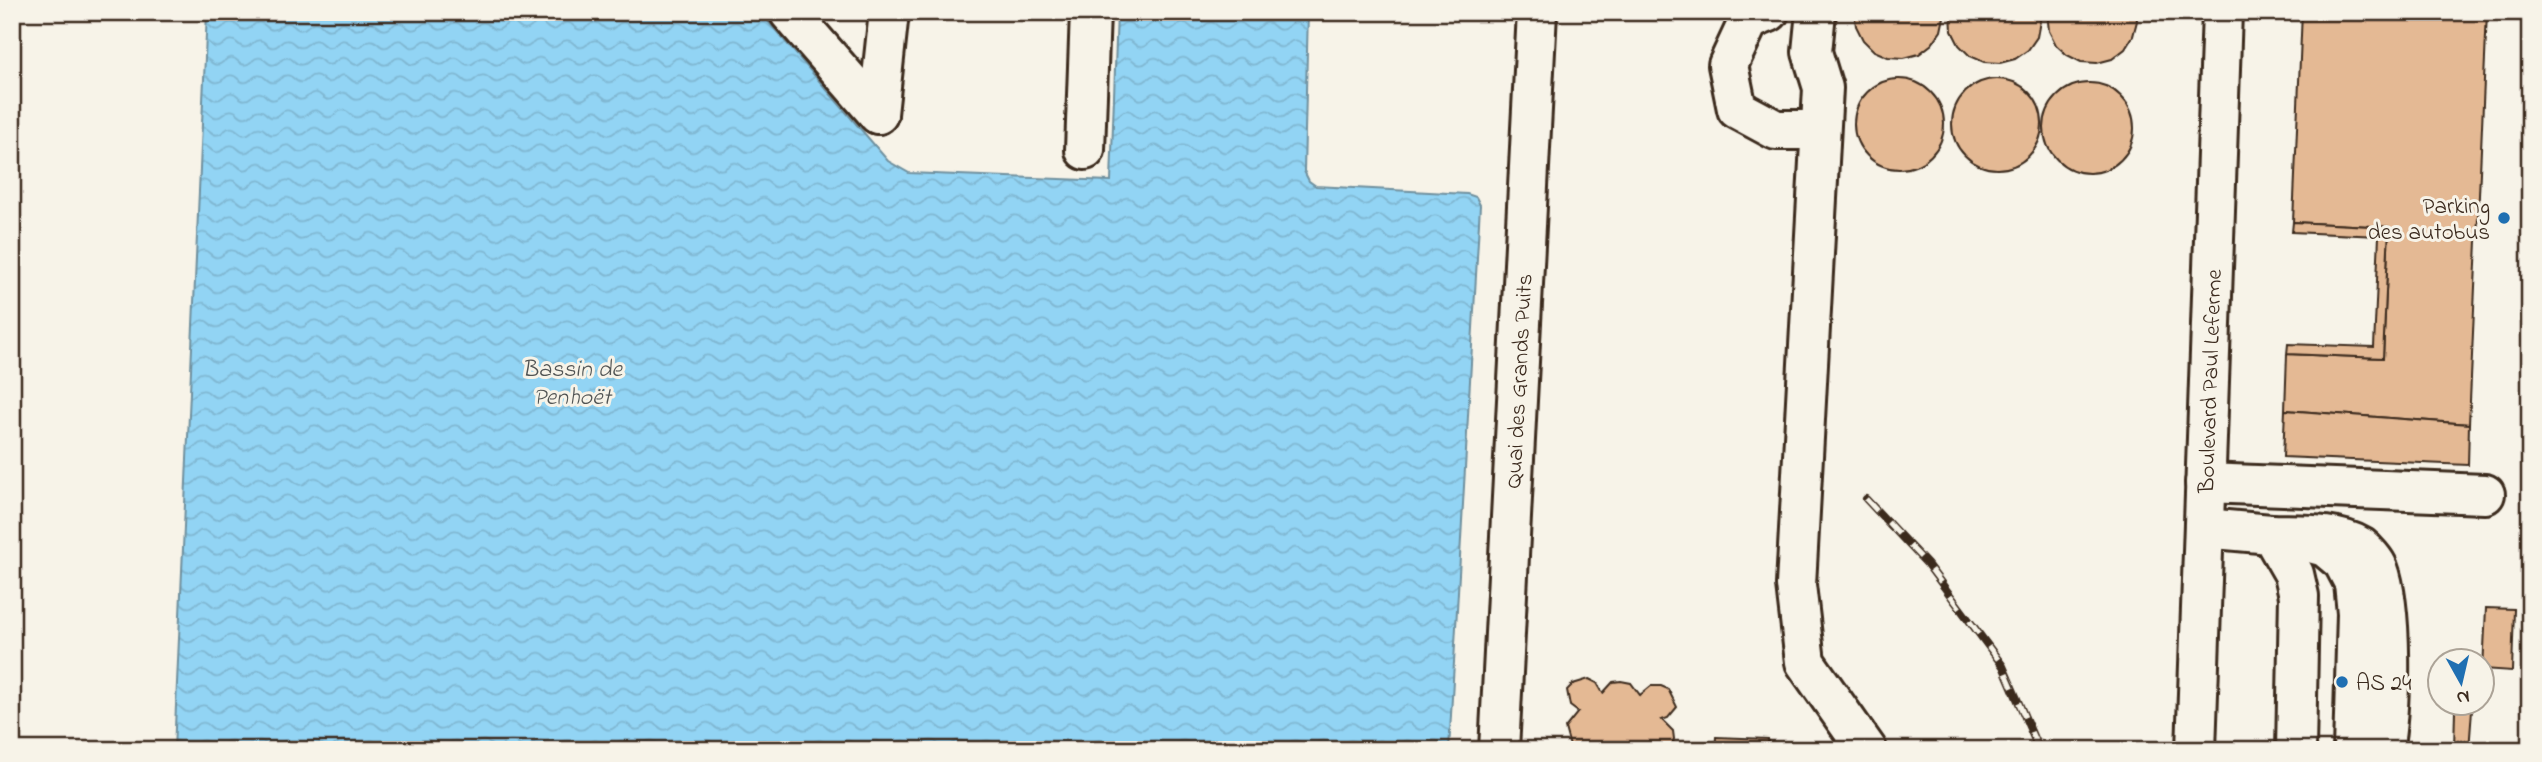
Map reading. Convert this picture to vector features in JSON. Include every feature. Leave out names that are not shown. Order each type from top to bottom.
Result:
[{"type":"main road","points":[[789,12],[877,114],[889,12]]},
{"type":"main road","points":[[1085,150],[1090,12]]},
{"type":"main road","name":"Quai des Grands Puits","points":[[1499,750],[1537,12]]},
{"type":"main road","points":[[1769,12],[1749,20],[1728,65],[1737,109],[1776,130],[1820,130]]},
{"type":"main road","points":[[1816,12],[1812,52],[1823,88],[1796,585],[1805,662],[1867,750]]},
{"type":"main road","name":"Boulevard Paul Leferme","points":[[2196,750],[2222,12]]},
{"type":"main road","points":[[2205,483],[2485,494]]},
{"type":"main road","points":[[2204,528],[2324,535],[2361,547],[2378,565],[2385,601],[2388,642],[2387,728],[2383,750]]},
{"type":"main road","points":[[2271,534],[2294,574],[2299,596],[2296,750]]},
{"type":"main road","points":[[2271,534],[2300,550],[2317,565],[2329,595],[2332,636],[2327,750]]},
{"type":"main road","points":[[2271,534],[2325,547],[2343,562],[2354,583],[2357,613],[2353,750]]},
{"type":"water","name":"Bassin de Penhoët","points":[[207,12],[760,12],[888,161],[909,173],[1111,181],[1117,12],[1308,12],[1304,171],[1309,181],[1316,186],[1467,194],[1476,197],[1480,205],[1449,750],[174,750]]},
{"type":"building","points":[[1854,12],[1944,12],[1944,17],[1941,31],[1932,44],[1919,54],[1904,58],[1888,57],[1874,51],[1863,40],[1856,26]]},
{"type":"building","points":[[1951,12],[2039,12],[2037,37],[2028,50],[2015,59],[2000,63],[1984,62],[1970,56],[1959,45],[1952,31]]},
{"type":"building","points":[[2047,12],[2136,12],[2137,21],[2133,36],[2125,49],[2112,59],[2097,63],[2081,62],[2056,45],[2049,31]]},
{"type":"building","points":[[2302,12],[2487,12],[2469,424],[2285,410],[2287,354],[2383,358],[2389,227],[2293,222]]},
{"type":"building","points":[[1899,79],[1916,83],[1931,92],[1940,107],[1944,124],[1940,141],[1931,156],[1916,165],[1899,169],[1882,165],[1867,156],[1858,141],[1854,124],[1858,107],[1867,92],[1882,83]]},
{"type":"building","points":[[1997,79],[2014,83],[2029,92],[2038,107],[2042,124],[2038,141],[2029,156],[2014,165],[1997,169],[1980,165],[1965,156],[1956,141],[1952,124],[1956,107],[1965,92],[1980,83]]},
{"type":"building","points":[[2089,83],[2106,87],[2121,96],[2130,111],[2134,128],[2130,145],[2121,160],[2106,169],[2089,173],[2072,169],[2057,160],[2048,145],[2044,128],[2048,111],[2057,96],[2072,87]]},
{"type":"building","points":[[2293,222],[2389,227],[2383,358],[2287,354],[2288,344],[2374,347],[2379,236],[2292,232]]},
{"type":"building","points":[[2285,410],[2469,424],[2468,465],[2283,457]]},
{"type":"building","points":[[2486,608],[2514,609],[2512,671],[2496,670],[2496,646],[2484,646]]},
{"type":"building","points":[[1589,679],[1597,683],[1603,693],[1613,682],[1621,681],[1631,683],[1640,695],[1651,686],[1668,689],[1677,707],[1668,718],[1662,720],[1673,731],[1671,750],[1571,750],[1565,728],[1578,712],[1570,706],[1567,690],[1573,684]]},
{"type":"building","points":[[2455,716],[2472,716],[2469,750],[2454,750]]},
{"type":"building","points":[[1716,737],[1768,739],[1768,750],[1715,750]]},
{"type":"railway","points":[[1866,499],[1927,564],[2003,666],[2039,750]]},
{"type":"place","name":"Parking des autobus","points":[[2504,218]]},
{"type":"place","name":"AS 24","points":[[2342,682]]}]
